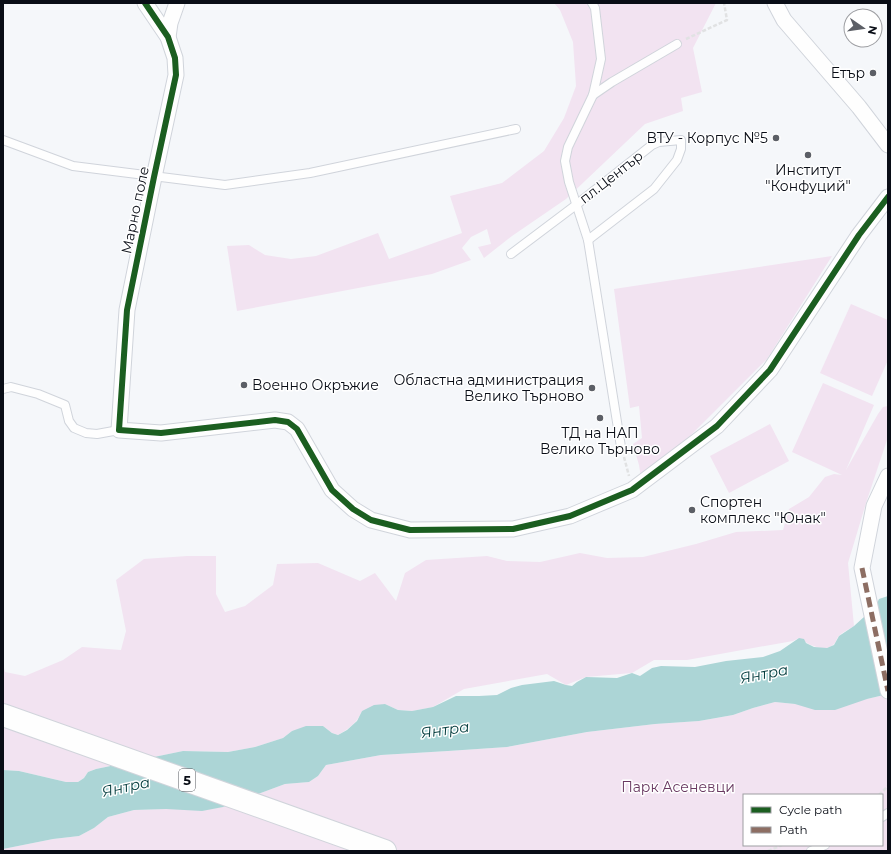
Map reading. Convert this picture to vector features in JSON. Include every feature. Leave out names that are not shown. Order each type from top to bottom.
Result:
[{"type":"main road","name":"5","points":[[3,715],[378,848]]},
{"type":"street","name":"Марно поле","points":[[119,430],[127,310],[176,75],[175,58],[168,37],[145,3]]},
{"type":"street","name":"Марно поле","points":[[168,37],[170,23],[177,3]]},
{"type":"street","points":[[775,3],[784,20],[859,107],[888,145]]},
{"type":"street","points":[[119,430],[161,432],[275,420],[288,422],[296,429],[332,490],[353,509],[371,520],[410,530],[513,529],[570,516],[632,490],[717,426],[770,370],[859,235],[888,197]]},
{"type":"street","points":[[888,476],[874,506],[862,568],[888,690]]},
{"type":"lane","points":[[592,3],[595,8],[601,59],[593,95],[568,147],[565,161],[569,182],[588,240],[621,447]]},
{"type":"lane","points":[[593,95],[676,44]]},
{"type":"lane","points":[[3,140],[73,166],[225,185],[310,173],[516,129]]},
{"type":"lane","name":"пл.Център","points":[[511,254],[652,145],[660,142],[681,140],[681,149],[677,160],[654,189],[588,240]]},
{"type":"lane","points":[[3,389],[11,387],[31,392],[65,405],[69,421],[74,428],[86,433],[97,434],[119,430]]},
{"type":"lane","points":[[811,851],[823,846]]},
{"type":"path","points":[[676,44],[726,20],[724,3]]},
{"type":"path","points":[[621,447],[632,490]]},
{"type":"path","points":[[880,794],[888,786]]},
{"type":"path","points":[[768,851],[780,846]]},
{"type":"green space","points":[[554,3],[716,3],[693,48],[702,92],[681,98],[683,111],[645,124],[566,199],[512,236],[484,258],[478,247],[491,244],[487,229],[471,237],[462,248],[471,260],[432,274],[237,311],[227,246],[249,245],[265,255],[291,259],[316,256],[378,233],[389,259],[462,233],[450,196],[502,183],[544,151],[564,118],[576,86],[573,42],[560,10]]},
{"type":"green space","points":[[832,256],[767,359],[642,484],[639,465],[633,444],[642,438],[639,406],[630,408],[614,289]]},
{"type":"green space","points":[[851,304],[888,320],[888,360],[872,396],[820,373]]},
{"type":"green space","points":[[823,383],[874,405],[846,470],[878,414],[883,407],[888,406],[888,437],[848,563],[854,626],[841,634],[834,644],[829,647],[816,647],[799,638],[793,641],[687,660],[654,660],[632,673],[586,677],[566,685],[547,674],[464,689],[433,707],[412,711],[398,710],[385,704],[362,711],[353,725],[338,735],[332,733],[323,726],[292,731],[283,738],[255,747],[228,752],[183,751],[96,769],[88,772],[84,778],[78,782],[66,782],[19,771],[3,770],[3,664],[5,672],[25,676],[63,660],[82,647],[121,650],[126,631],[116,580],[144,559],[187,556],[216,556],[216,594],[225,612],[245,606],[273,585],[277,564],[318,563],[360,581],[375,573],[396,601],[405,573],[426,560],[487,556],[507,561],[540,562],[580,553],[607,558],[643,557],[696,544],[736,532],[783,530],[789,509],[809,497],[825,477],[834,474],[842,475],[792,452]]},
{"type":"green space","points":[[770,424],[789,461],[729,493],[710,456]]},
{"type":"green space","name":"Парк Асеневци","points":[[888,694],[888,851],[3,851],[3,849],[53,839],[79,836],[94,828],[108,817],[134,810],[223,807],[285,784],[309,782],[318,776],[326,765],[381,755],[507,747],[587,732],[655,724],[699,721],[733,715],[775,702],[795,704],[867,699]]},
{"type":"water","name":"Янтра","points":[[888,596],[888,694],[867,699],[835,710],[815,710],[795,704],[775,702],[733,715],[699,721],[655,724],[587,732],[507,747],[381,755],[326,765],[318,776],[309,782],[285,784],[223,807],[202,811],[166,809],[134,810],[108,817],[94,828],[79,836],[53,839],[3,849],[3,770],[19,771],[66,782],[78,782],[84,778],[88,772],[96,769],[183,751],[228,752],[255,747],[283,738],[292,731],[306,726],[323,726],[332,733],[338,735],[347,730],[357,721],[362,711],[374,705],[385,704],[398,710],[412,711],[433,707],[456,696],[497,695],[511,688],[522,685],[554,681],[572,686],[586,677],[617,678],[632,673],[640,676],[652,668],[661,666],[695,667],[726,661],[763,657],[780,651],[799,638],[804,639],[806,643],[814,647],[827,648],[834,645],[839,636],[854,626],[875,607],[879,599]]},
{"type":"marked path","points":[[862,568],[888,691]]},
{"type":"cycle path","points":[[145,3],[168,37],[175,58],[176,75],[127,310],[119,430],[161,433],[275,420],[288,422],[297,429],[332,490],[353,509],[371,520],[410,530],[513,529],[570,516],[632,490],[717,426],[770,370],[859,235],[888,197]]},
{"type":"place","name":"Етър","points":[[873,73]]},
{"type":"place","name":"ВТУ - Корпус №5","points":[[776,138]]},
{"type":"place","name":"Институт \"Конфуций\"","points":[[808,155]]},
{"type":"place","name":"Военно Окръжие","points":[[244,385]]},
{"type":"place","name":"Областна администрация Велико Търново","points":[[592,388]]},
{"type":"place","name":"ТД на НАП Велико Търново","points":[[600,418]]},
{"type":"place","name":"Спортен комплекс \"Юнак\"","points":[[692,510]]}]
